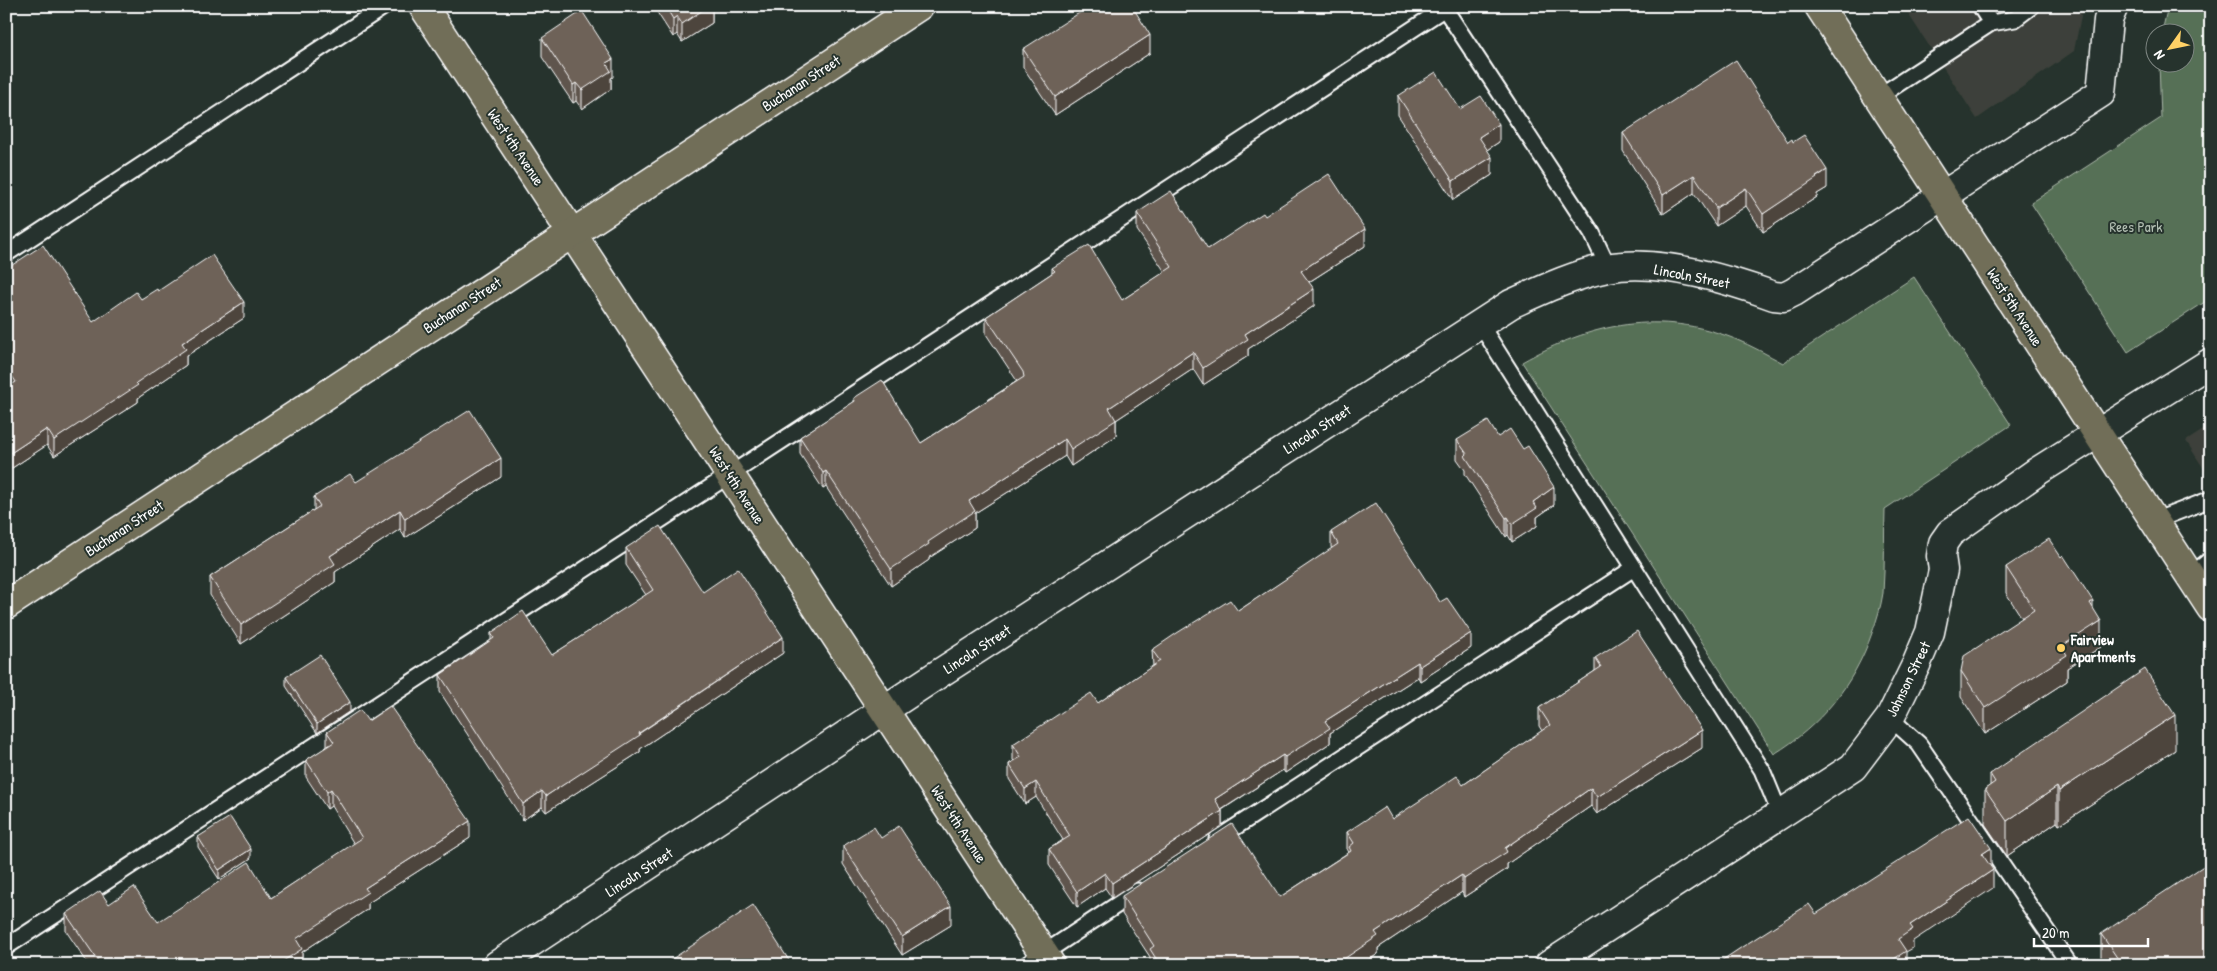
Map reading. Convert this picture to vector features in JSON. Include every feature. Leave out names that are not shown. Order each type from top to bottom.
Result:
[{"type":"main road","name":"West 4th Avenue","points":[[423,6],[885,710],[1040,961]]},
{"type":"main road","name":"Buchanan Street","points":[[6,605],[919,6]]},
{"type":"main road","name":"West 5th Avenue","points":[[1819,6],[2211,608]]},
{"type":"street","name":"Lincoln Street","points":[[497,965],[885,710],[1511,304],[1570,278],[1608,268],[1631,266],[1683,271],[1708,276],[1774,296],[1784,297],[2101,93],[2108,20],[2114,6]]},
{"type":"street","name":"Johnson Street","points":[[1549,965],[1853,767],[1890,718],[1930,632],[1943,570],[1941,556],[1943,543],[1950,533],[2097,433],[2211,362]]},
{"type":"lane","points":[[6,254],[385,6]]},
{"type":"lane","points":[[1980,6],[1991,23]]},
{"type":"lane","points":[[1878,97],[1991,23],[2014,19],[2032,6]]},
{"type":"lane","points":[[6,947],[1444,7],[1592,233],[1608,268]]},
{"type":"lane","points":[[1480,324],[1762,770],[1780,814]]},
{"type":"lane","points":[[2154,521],[2211,499]]},
{"type":"lane","points":[[2190,576],[2211,559]]},
{"type":"lane","points":[[1202,850],[1634,568]]},
{"type":"lane","points":[[1890,718],[1919,744],[2068,964]]},
{"type":"lane","points":[[1040,961],[1151,882]]},
{"type":"shaded area","points":[[1903,6],[2083,6],[2074,51],[1977,119]]},
{"type":"shaded area","points":[[2211,425],[2211,480],[2186,441]]},
{"type":"green space","name":"Rees Park","points":[[2168,6],[2211,6],[2211,298],[2128,352],[2031,203],[2161,118],[2159,72],[2194,72],[2194,22],[2164,22]]},
{"type":"green space","points":[[1914,277],[2011,425],[1885,509],[1883,593],[1877,618],[1865,652],[1856,670],[1834,702],[1806,731],[1774,754],[1522,362],[1574,338],[1600,330],[1626,325],[1653,323],[1680,324],[1707,330],[1735,339],[1783,363]]},
{"type":"building","points":[[665,6],[709,6],[682,24],[677,16],[673,19]]},
{"type":"building","points":[[1090,6],[1132,6],[1150,35],[1055,97],[1023,49]]},
{"type":"building","points":[[582,11],[613,59],[606,63],[611,71],[582,90],[576,83],[573,85],[542,38]]},
{"type":"building","points":[[1736,60],[1788,142],[1792,139],[1793,142],[1804,135],[1827,170],[1763,214],[1746,188],[1716,208],[1694,175],[1663,195],[1623,133]]},
{"type":"building","points":[[1436,72],[1460,109],[1481,96],[1499,124],[1479,137],[1492,157],[1453,181],[1398,96]]},
{"type":"building","points":[[1329,174],[1365,229],[1301,271],[1314,289],[1245,334],[1248,339],[1203,368],[1193,352],[1109,408],[1116,420],[1071,449],[1065,439],[969,501],[975,511],[891,569],[826,471],[823,473],[800,437],[855,401],[854,398],[882,380],[921,443],[1024,377],[1023,372],[986,317],[1055,271],[1052,268],[1089,245],[1122,300],[1172,267],[1137,213],[1171,191],[1208,249],[1263,213],[1265,216]]},
{"type":"building","points":[[43,245],[93,322],[136,292],[141,299],[157,289],[158,291],[212,255],[244,302],[182,343],[186,349],[136,383],[138,385],[54,440],[47,429],[6,456],[6,388],[16,382],[6,367],[6,269]]},
{"type":"building","points":[[470,410],[501,458],[405,519],[400,510],[330,556],[335,564],[241,625],[210,577],[320,506],[314,497],[350,474],[356,482]]},
{"type":"building","points":[[1488,421],[1498,437],[1510,429],[1523,449],[1528,446],[1554,487],[1533,502],[1537,508],[1512,524],[1508,517],[1506,518],[1465,456],[1467,454],[1457,440]]},
{"type":"building","points":[[1376,503],[1440,602],[1447,598],[1471,633],[1420,666],[1418,662],[1325,721],[1330,728],[1285,757],[1283,755],[1215,799],[1222,811],[1112,883],[1105,873],[1077,892],[1049,849],[1070,836],[1036,782],[1025,789],[1009,764],[1021,757],[1013,744],[1091,693],[1098,703],[1160,661],[1152,650],[1230,600],[1238,611],[1338,544],[1331,532]]},
{"type":"building","points":[[660,526],[703,592],[738,568],[783,637],[639,733],[640,735],[546,796],[542,791],[523,804],[440,675],[494,638],[491,633],[523,611],[552,655],[653,590],[626,548]]},
{"type":"building","name":"Fairview Apartments","points":[[2049,539],[2061,557],[2063,555],[2093,601],[2090,603],[2101,621],[2062,646],[2067,655],[1985,708],[1961,671],[1964,656],[2034,610],[2006,567]]},
{"type":"building","points":[[1637,631],[1702,730],[1597,797],[1591,788],[1505,848],[1507,852],[1464,879],[1462,875],[1375,932],[1378,936],[1335,965],[1160,965],[1150,949],[1154,946],[1122,896],[1232,824],[1280,897],[1351,851],[1349,847],[1354,843],[1347,832],[1385,807],[1392,819],[1457,776],[1463,785],[1550,725],[1539,708],[1601,667],[1595,658]]},
{"type":"building","points":[[320,655],[350,702],[317,724],[286,677]]},
{"type":"building","points":[[2145,669],[2175,715],[2059,791],[2057,787],[2007,821],[1985,789],[1995,782],[1990,774]]},
{"type":"building","points":[[390,706],[470,821],[365,888],[368,892],[296,939],[302,949],[277,965],[101,965],[66,914],[100,891],[109,904],[134,887],[158,922],[249,862],[271,898],[362,838],[331,789],[327,792],[306,760],[334,742],[327,732],[360,710],[368,721]]},
{"type":"building","points":[[1969,816],[1991,848],[1982,854],[1993,870],[1910,925],[1913,929],[1898,939],[1906,951],[1885,965],[1715,965],[1809,904],[1816,914]]},
{"type":"building","points":[[230,817],[251,849],[219,870],[198,837]]},
{"type":"building","points":[[899,826],[951,906],[902,937],[843,846],[874,827],[881,838]]},
{"type":"building","points":[[2211,861],[2211,965],[2122,965],[2101,934]]},
{"type":"building","points":[[753,905],[792,965],[663,965]]},
{"type":"place","name":"Fairview Apartments","points":[[2061,648]]}]
